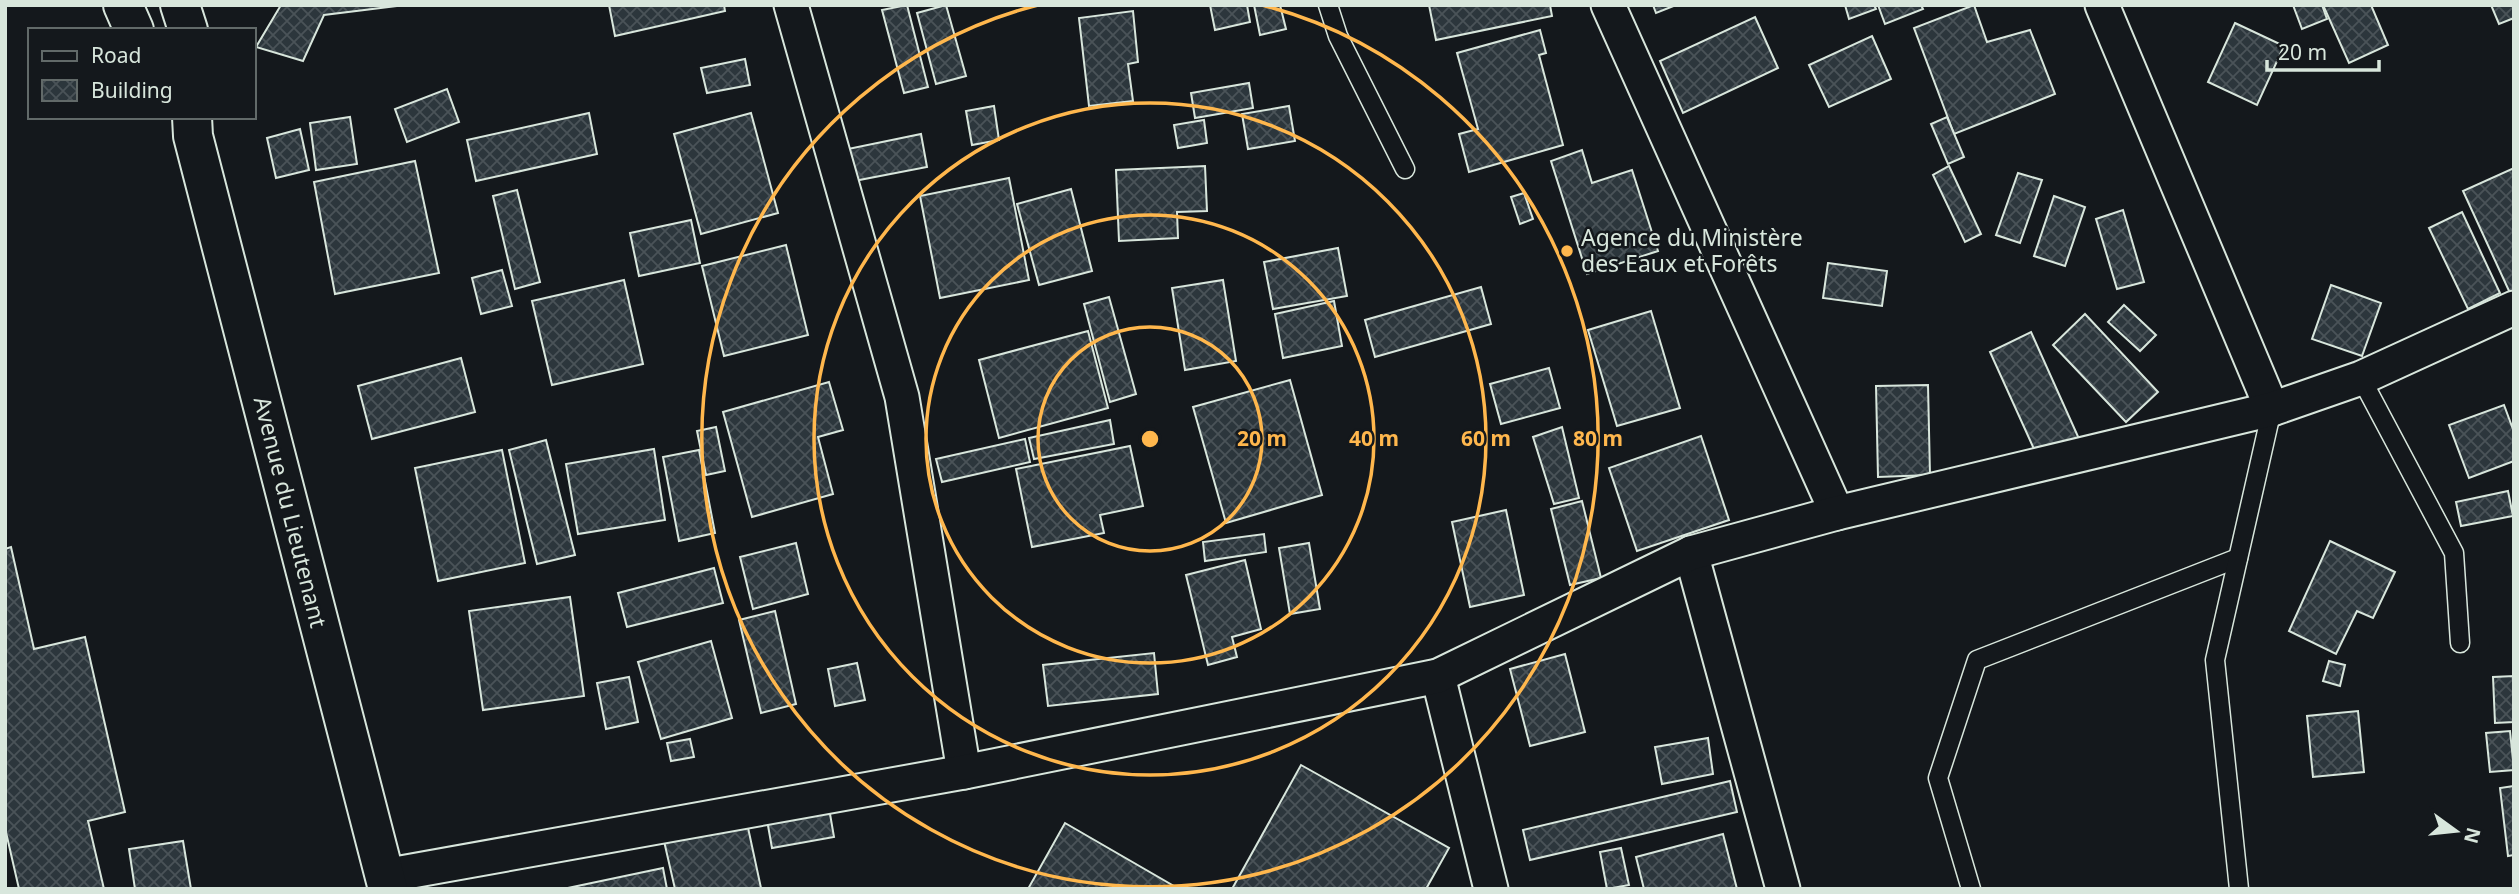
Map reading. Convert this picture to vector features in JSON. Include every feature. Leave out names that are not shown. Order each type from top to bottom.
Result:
[{"type":"main road","points":[[123,5],[133,28]]},
{"type":"main road","points":[[180,5],[187,28]]},
{"type":"main road","name":"Avenue du Lieutenant","points":[[189,123],[386,883]]},
{"type":"street","points":[[791,5],[902,397],[964,772]]},
{"type":"street","points":[[1608,5],[1837,513]]},
{"type":"street","points":[[2102,5],[2272,409]]},
{"type":"street","points":[[386,883],[964,772],[1438,676],[1691,553],[1837,513],[2272,409],[2361,378],[2514,308]]},
{"type":"street","points":[[1691,553],[1783,889]]},
{"type":"street","points":[[1438,676],[1491,889]]},
{"type":"lane","points":[[1328,5],[1338,36],[1405,169]]},
{"type":"lane","points":[[2361,378],[2454,553],[2460,643]]},
{"type":"lane","points":[[2239,889],[2215,660],[2272,409]]},
{"type":"lane","points":[[1971,889],[1938,778],[1978,660],[2238,558]]},
{"type":"building","points":[[281,5],[405,5],[324,15],[303,61],[256,47]]},
{"type":"building","points":[[609,5],[724,5],[725,11],[615,36]]},
{"type":"building","points":[[907,5],[928,87],[904,93],[882,10]]},
{"type":"building","points":[[946,5],[966,76],[936,84],[917,13]]},
{"type":"building","points":[[1210,5],[1247,5],[1250,22],[1215,30]]},
{"type":"building","points":[[1254,5],[1280,5],[1286,29],[1260,35]]},
{"type":"building","points":[[1429,5],[1550,5],[1552,16],[1436,40]]},
{"type":"building","points":[[1653,5],[1676,5],[1656,13]]},
{"type":"building","points":[[1845,5],[1874,5],[1876,9],[1849,19]]},
{"type":"building","points":[[1878,5],[1921,5],[1923,9],[1885,24]]},
{"type":"building","points":[[1974,5],[1987,42],[2030,30],[2055,94],[1954,134],[1914,28]]},
{"type":"building","points":[[2293,5],[2322,5],[2327,19],[2302,29]]},
{"type":"building","points":[[2323,5],[2371,5],[2388,45],[2349,63]]},
{"type":"building","points":[[2491,5],[2514,5],[2514,18],[2499,24]]},
{"type":"building","points":[[1133,11],[1138,62],[1128,64],[1133,101],[1089,106],[1079,18]]},
{"type":"building","points":[[1755,17],[1778,68],[1683,113],[1660,61]]},
{"type":"building","points":[[2235,23],[2284,46],[2257,105],[2208,82]]},
{"type":"building","points":[[1540,30],[1546,53],[1539,55],[1563,145],[1469,172],[1459,134],[1478,129],[1457,53]]},
{"type":"building","points":[[1872,36],[1891,79],[1829,107],[1809,65]]},
{"type":"building","points":[[745,59],[750,85],[707,93],[701,68]]},
{"type":"building","points":[[1249,83],[1253,108],[1195,118],[1191,93]]},
{"type":"building","points":[[447,89],[459,122],[407,142],[395,109]]},
{"type":"building","points":[[994,106],[999,140],[972,145],[966,111]]},
{"type":"building","points":[[1289,106],[1295,141],[1248,149],[1242,114]]},
{"type":"building","points":[[589,113],[597,154],[476,181],[467,140]]},
{"type":"building","points":[[751,113],[778,213],[701,234],[674,134]]},
{"type":"building","points":[[350,117],[357,164],[316,170],[310,123]]},
{"type":"building","points":[[1947,117],[1964,157],[1948,164],[1931,124]]},
{"type":"building","points":[[1204,120],[1207,143],[1178,148],[1174,125]]},
{"type":"building","points":[[300,129],[309,170],[276,178],[267,138]]},
{"type":"building","points":[[921,134],[927,167],[854,181],[848,149]]},
{"type":"building","points":[[1582,150],[1592,183],[1632,170],[1658,251],[1587,274],[1551,161]]},
{"type":"building","points":[[415,161],[439,273],[335,294],[314,182]]},
{"type":"building","points":[[1205,166],[1207,211],[1177,212],[1178,238],[1119,241],[1116,170]]},
{"type":"building","points":[[1949,166],[1981,234],[1965,242],[1933,175]]},
{"type":"building","points":[[2514,168],[2514,292],[2510,293],[2463,191]]},
{"type":"building","points":[[2018,173],[2042,180],[2020,243],[1996,235]]},
{"type":"building","points":[[1009,178],[1029,280],[940,298],[920,196]]},
{"type":"building","points":[[1071,189],[1092,271],[1039,285],[1017,204]]},
{"type":"building","points":[[517,190],[540,282],[515,289],[493,196]]},
{"type":"building","points":[[1524,193],[1533,219],[1520,224],[1511,197]]},
{"type":"building","points":[[2054,196],[2085,207],[2065,266],[2034,256]]},
{"type":"building","points":[[2123,210],[2144,282],[2117,289],[2096,219]]},
{"type":"building","points":[[2462,212],[2500,293],[2468,309],[2429,228]]},
{"type":"building","points":[[691,220],[700,263],[639,276],[630,233]]},
{"type":"building","points":[[786,245],[808,335],[724,356],[702,266]]},
{"type":"building","points":[[1338,248],[1347,296],[1273,309],[1264,262]]},
{"type":"building","points":[[1828,263],[1887,271],[1882,306],[1823,298]]},
{"type":"building","points":[[502,270],[512,306],[481,314],[472,278]]},
{"type":"building","points":[[624,280],[643,364],[552,385],[532,301]]},
{"type":"building","points":[[1223,280],[1236,361],[1185,370],[1172,288]]},
{"type":"building","points":[[2331,285],[2381,303],[2362,356],[2312,339]]},
{"type":"building","points":[[1481,287],[1491,324],[1375,357],[1365,320]]},
{"type":"building","points":[[1109,297],[1136,394],[1110,402],[1084,304]]},
{"type":"building","points":[[1334,301],[1342,346],[1283,358],[1275,314]]},
{"type":"building","points":[[2124,305],[2156,335],[2140,351],[2108,322]]},
{"type":"building","points":[[1651,311],[1680,408],[1617,426],[1588,330]]},
{"type":"building","points":[[2085,314],[2158,392],[2126,422],[2053,345]]},
{"type":"building","points":[[1088,331],[1108,408],[999,438],[979,360]]},
{"type":"building","points":[[2031,332],[2080,441],[2039,460],[1990,352]]},
{"type":"building","points":[[461,358],[475,412],[372,439],[358,386]]},
{"type":"building","points":[[1549,368],[1560,408],[1501,424],[1490,384]]},
{"type":"building","points":[[1290,380],[1322,495],[1226,523],[1193,407]]},
{"type":"building","points":[[829,382],[843,430],[818,437],[833,494],[752,517],[723,412]]},
{"type":"building","points":[[1928,385],[1930,475],[1878,477],[1876,386]]},
{"type":"building","points":[[2504,405],[2514,432],[2514,461],[2469,478],[2449,425]]},
{"type":"building","points":[[1110,420],[1114,444],[1034,459],[1029,438]]},
{"type":"building","points":[[716,427],[725,471],[706,475],[697,431]]},
{"type":"building","points":[[1562,427],[1579,498],[1554,504],[1533,437]]},
{"type":"building","points":[[1701,436],[1729,520],[1637,551],[1609,468]]},
{"type":"building","points":[[1025,439],[1030,462],[942,482],[936,459]]},
{"type":"building","points":[[546,440],[575,555],[537,564],[509,450]]},
{"type":"building","points":[[1130,446],[1143,506],[1100,515],[1104,533],[1032,547],[1016,469]]},
{"type":"building","points":[[654,449],[665,520],[578,534],[566,464]]},
{"type":"building","points":[[502,450],[525,563],[438,581],[415,468]]},
{"type":"building","points":[[699,450],[715,533],[679,541],[663,457]]},
{"type":"building","points":[[2508,491],[2513,516],[2461,526],[2456,502]]},
{"type":"building","points":[[1582,501],[1601,578],[1570,585],[1551,509]]},
{"type":"building","points":[[1506,510],[1524,595],[1470,607],[1452,522]]},
{"type":"building","points":[[1264,534],[1266,552],[1205,561],[1203,542]]},
{"type":"building","points":[[2330,541],[2395,572],[2373,618],[2357,611],[2336,654],[2289,631]]},
{"type":"building","points":[[796,543],[808,594],[753,609],[740,557]]},
{"type":"building","points":[[1309,543],[1320,609],[1290,614],[1279,548]]},
{"type":"building","points":[[11,547],[34,649],[85,637],[125,812],[88,821],[104,889],[19,889],[5,828],[5,549]]},
{"type":"building","points":[[1245,560],[1261,629],[1232,637],[1237,657],[1208,665],[1186,575]]},
{"type":"building","points":[[714,568],[723,603],[627,627],[618,593]]},
{"type":"building","points":[[570,597],[584,696],[483,710],[469,611]]},
{"type":"building","points":[[775,611],[796,704],[761,713],[739,620]]},
{"type":"building","points":[[711,641],[732,718],[661,739],[638,662]]},
{"type":"building","points":[[1154,653],[1158,694],[1048,706],[1043,665]]},
{"type":"building","points":[[1565,654],[1585,732],[1530,746],[1510,669]]},
{"type":"building","points":[[2329,661],[2345,665],[2340,686],[2323,681]]},
{"type":"building","points":[[857,663],[865,700],[835,706],[828,669]]},
{"type":"building","points":[[2514,676],[2514,722],[2495,723],[2493,677]]},
{"type":"building","points":[[629,677],[638,722],[606,729],[597,683]]},
{"type":"building","points":[[2358,711],[2364,772],[2313,777],[2307,716]]},
{"type":"building","points":[[2510,731],[2514,770],[2490,772],[2486,733]]},
{"type":"building","points":[[1708,738],[1713,774],[1662,784],[1655,747]]},
{"type":"building","points":[[690,739],[694,757],[671,761],[667,743]]},
{"type":"building","points":[[1301,765],[1449,848],[1426,889],[1232,889]]},
{"type":"building","points":[[1730,781],[1737,812],[1530,860],[1523,830]]},
{"type":"building","points":[[2514,786],[2514,855],[2508,856],[2500,788]]},
{"type":"building","points":[[829,808],[834,837],[772,848],[767,820]]},
{"type":"building","points":[[747,823],[761,888],[675,889],[664,841]]},
{"type":"building","points":[[1065,823],[1179,889],[1028,889]]},
{"type":"building","points":[[1723,834],[1737,889],[1644,889],[1636,857]]},
{"type":"building","points":[[183,841],[191,889],[135,889],[129,849]]},
{"type":"building","points":[[1621,848],[1629,885],[1607,889],[1600,852]]},
{"type":"building","points":[[663,868],[667,889],[563,889]]},
{"type":"place","name":"Agence du Ministère des Eaux et Forêts","points":[[1567,251]]}]
